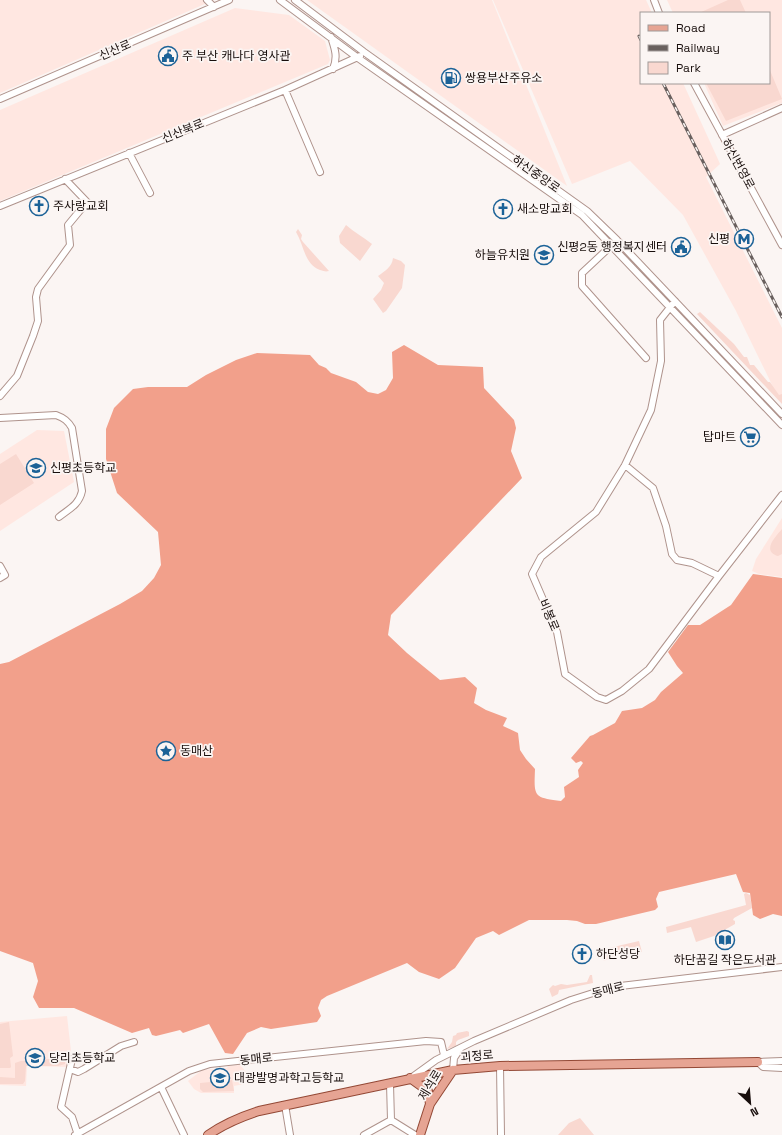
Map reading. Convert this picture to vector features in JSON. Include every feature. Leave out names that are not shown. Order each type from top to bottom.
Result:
[{"type":"main road","name":"괴정로","points":[[208,1135],[242,1116],[259,1110],[453,1070],[500,1066],[758,1062]]},
{"type":"main road","name":"제석로","points":[[420,1135],[430,1104],[453,1070]]},
{"type":"main road","points":[[410,1078],[428,1091],[430,1104]]},
{"type":"street","points":[[207,0],[214,7]]},
{"type":"street","name":"신산로","points":[[0,99],[229,0]]},
{"type":"street","points":[[280,0],[358,58],[582,215],[610,247],[782,425]]},
{"type":"street","name":"하신중앙로","points":[[295,0],[364,52],[587,211],[618,240],[782,414]]},
{"type":"street","points":[[654,0],[659,12]]},
{"type":"street","points":[[330,37],[336,51],[336,62],[333,69]]},
{"type":"street","name":"신산북로","points":[[0,206],[285,90],[358,58],[364,52]]},
{"type":"street","name":"하신번영로","points":[[695,84],[782,245]]},
{"type":"street","points":[[285,90],[320,172]]},
{"type":"street","points":[[722,135],[782,108]]},
{"type":"street","points":[[129,153],[150,193]]},
{"type":"street","points":[[0,396],[17,376],[33,336],[38,321],[36,297],[38,289],[70,245],[68,225],[87,202],[65,179]]},
{"type":"street","points":[[582,215],[587,211]]},
{"type":"street","points":[[618,240],[582,272],[582,286],[646,358]]},
{"type":"street","name":"비봉로","points":[[675,301],[660,320],[661,361],[651,410],[625,465],[596,512],[541,557],[532,574],[557,632],[564,674],[597,697],[606,700],[622,691],[649,669],[782,495]]},
{"type":"street","points":[[0,418],[56,415],[68,422],[72,428],[82,491],[81,499],[77,504],[59,517]]},
{"type":"street","points":[[625,465],[653,488],[666,526],[672,554],[677,560],[692,563],[719,576]]},
{"type":"street","points":[[0,566],[5,575],[0,578]]},
{"type":"street","name":"동매로","points":[[410,1078],[444,1055],[460,1049],[474,1041],[571,1000],[612,987],[782,967]]},
{"type":"street","name":"동매로","points":[[77,1134],[189,1071],[210,1064],[426,1041],[441,1042],[444,1055]]},
{"type":"street","points":[[70,1069],[78,1072],[121,1046],[134,1042]]},
{"type":"street","points":[[453,1070],[454,1058],[460,1049]]},
{"type":"street","points":[[72,1059],[61,1107],[72,1117],[77,1134]]},
{"type":"street","name":"괴정로","points":[[758,1062],[782,1062]]},
{"type":"street","name":"괴정로","points":[[758,1062],[763,1067],[782,1068]]},
{"type":"street","points":[[500,1066],[501,1135]]},
{"type":"street","points":[[390,1084],[391,1120]]},
{"type":"street","points":[[161,1087],[184,1135]]},
{"type":"street","points":[[285,1105],[290,1135]]},
{"type":"street","points":[[364,1135],[391,1120]]},
{"type":"street","points":[[391,1120],[415,1135]]},
{"type":"shaded area","points":[[0,0],[214,0],[0,93]]},
{"type":"shaded area","points":[[307,0],[492,0],[567,186]]},
{"type":"shaded area","points":[[493,0],[646,0],[652,12],[640,12],[640,84],[683,84],[717,157],[720,164],[706,177],[782,328],[782,399],[776,393],[736,311],[683,215],[630,161],[572,184]]},
{"type":"shaded area","points":[[667,0],[782,0],[782,103],[723,126],[704,84],[770,84],[770,12],[673,12]]},
{"type":"shaded area","points":[[235,8],[289,15],[325,41],[330,60],[328,64],[0,201],[0,110]]},
{"type":"shaded area","points":[[404,345],[438,365],[483,367],[484,388],[514,420],[516,428],[511,451],[522,478],[391,615],[388,635],[440,680],[465,677],[477,688],[474,703],[486,710],[507,718],[503,726],[518,733],[520,750],[535,769],[535,790],[540,797],[561,801],[565,797],[564,787],[579,777],[578,770],[583,763],[581,761],[576,763],[571,758],[590,736],[615,723],[622,711],[642,708],[655,700],[661,692],[683,673],[668,652],[688,625],[700,625],[731,605],[753,574],[782,578],[782,916],[773,914],[760,919],[753,915],[750,893],[743,892],[736,874],[659,892],[656,899],[658,907],[655,910],[596,924],[585,924],[567,920],[529,920],[499,935],[493,931],[476,938],[455,968],[439,979],[419,972],[407,963],[327,996],[321,1000],[318,1008],[321,1016],[317,1022],[271,1029],[261,1027],[247,1033],[233,1054],[225,1053],[209,1024],[183,1033],[180,1030],[156,1036],[152,1035],[149,1028],[132,1033],[74,1008],[39,1008],[33,997],[38,981],[33,963],[0,951],[0,664],[9,662],[142,591],[154,578],[161,565],[158,532],[117,493],[106,459],[106,429],[114,408],[133,389],[148,387],[187,387],[206,375],[236,360],[257,353],[310,355],[319,365],[326,368],[331,373],[356,382],[368,392],[378,394],[386,390],[393,378],[392,352]]},
{"type":"shaded area","name":"신평초등학교","points":[[37,430],[64,431],[74,482],[0,531],[0,454]]},
{"type":"shaded area","points":[[782,518],[782,577],[759,574],[752,571],[756,559]]},
{"type":"shaded area","name":"당리초등학교","points":[[67,1016],[71,1051],[69,1067],[27,1066],[26,1086],[0,1085],[0,1022]]},
{"type":"shaded area","name":"대광발명과학고등학교","points":[[240,1065],[249,1075],[244,1084],[234,1086],[234,1093],[201,1093],[194,1089],[188,1081],[202,1070],[227,1068],[228,1066]]},
{"type":"green space","points":[[728,0],[740,0],[746,12],[701,12]]},
{"type":"green space","points":[[770,70],[782,99],[726,121],[707,84],[770,84]]},
{"type":"green space","points":[[346,225],[372,244],[360,261],[340,243],[339,236]]},
{"type":"green space","points":[[298,229],[302,235],[301,239],[303,242],[329,271],[320,270],[307,259],[296,232]]},
{"type":"green space","points":[[393,258],[401,261],[405,265],[402,288],[383,313],[373,299],[381,290],[384,283],[378,276],[390,266]]},
{"type":"green space","points":[[700,312],[734,344],[744,357],[747,357],[750,365],[754,365],[768,382],[770,382],[779,395],[782,394],[782,404],[697,314]]},
{"type":"green space","points":[[16,454],[34,483],[0,505],[0,464]]},
{"type":"green space","points":[[782,529],[782,554],[778,556],[773,554],[770,547],[771,543]]},
{"type":"green space","points":[[746,893],[750,895],[752,908],[734,918],[733,920],[735,921],[735,924],[714,936],[696,942],[691,927],[667,933],[666,927],[746,905],[744,894]]},
{"type":"green space","points":[[639,941],[642,952],[616,955],[604,961],[603,959],[609,953],[609,948]]},
{"type":"green space","points":[[590,975],[592,975],[593,983],[559,990],[558,994],[552,997],[549,989],[553,985],[567,985],[587,982]]},
{"type":"green space","points":[[9,1022],[13,1056],[10,1058],[11,1067],[0,1068],[0,1024]]},
{"type":"green space","points":[[469,1032],[469,1036],[458,1040],[456,1042],[456,1046],[447,1049],[452,1042],[453,1036],[457,1033]]},
{"type":"green space","points":[[65,1058],[65,1064],[58,1066],[26,1066],[25,1081],[23,1084],[0,1084],[0,1077],[15,1078],[15,1063],[21,1061]]},
{"type":"green space","points":[[232,1080],[234,1091],[203,1092],[200,1089],[200,1083]]},
{"type":"green space","points":[[580,1118],[594,1135],[558,1135],[569,1123]]},
{"type":"railway","points":[[664,84],[782,317]]},
{"type":"place","name":"주 부산 캐나다 영사관","points":[[168,56]]},
{"type":"place","name":"쌍용부산주유소","points":[[451,78]]},
{"type":"place","name":"주사랑교회","points":[[39,206]]},
{"type":"place","name":"새소망교회","points":[[503,209]]},
{"type":"place","name":"신평","points":[[744,239]]},
{"type":"place","name":"신평2동 행정복지센터","points":[[681,247]]},
{"type":"place","name":"하늘유치원","points":[[544,255]]},
{"type":"place","name":"탑마트","points":[[750,437]]},
{"type":"place","name":"신평초등학교","points":[[36,468]]},
{"type":"place","name":"동매산","points":[[166,751]]},
{"type":"place","name":"하단꿈길 작은도서관","points":[[725,940]]},
{"type":"place","name":"하단성당","points":[[582,954]]},
{"type":"place","name":"당리초등학교","points":[[35,1058]]},
{"type":"place","name":"대광발명과학고등학교","points":[[220,1078]]}]
